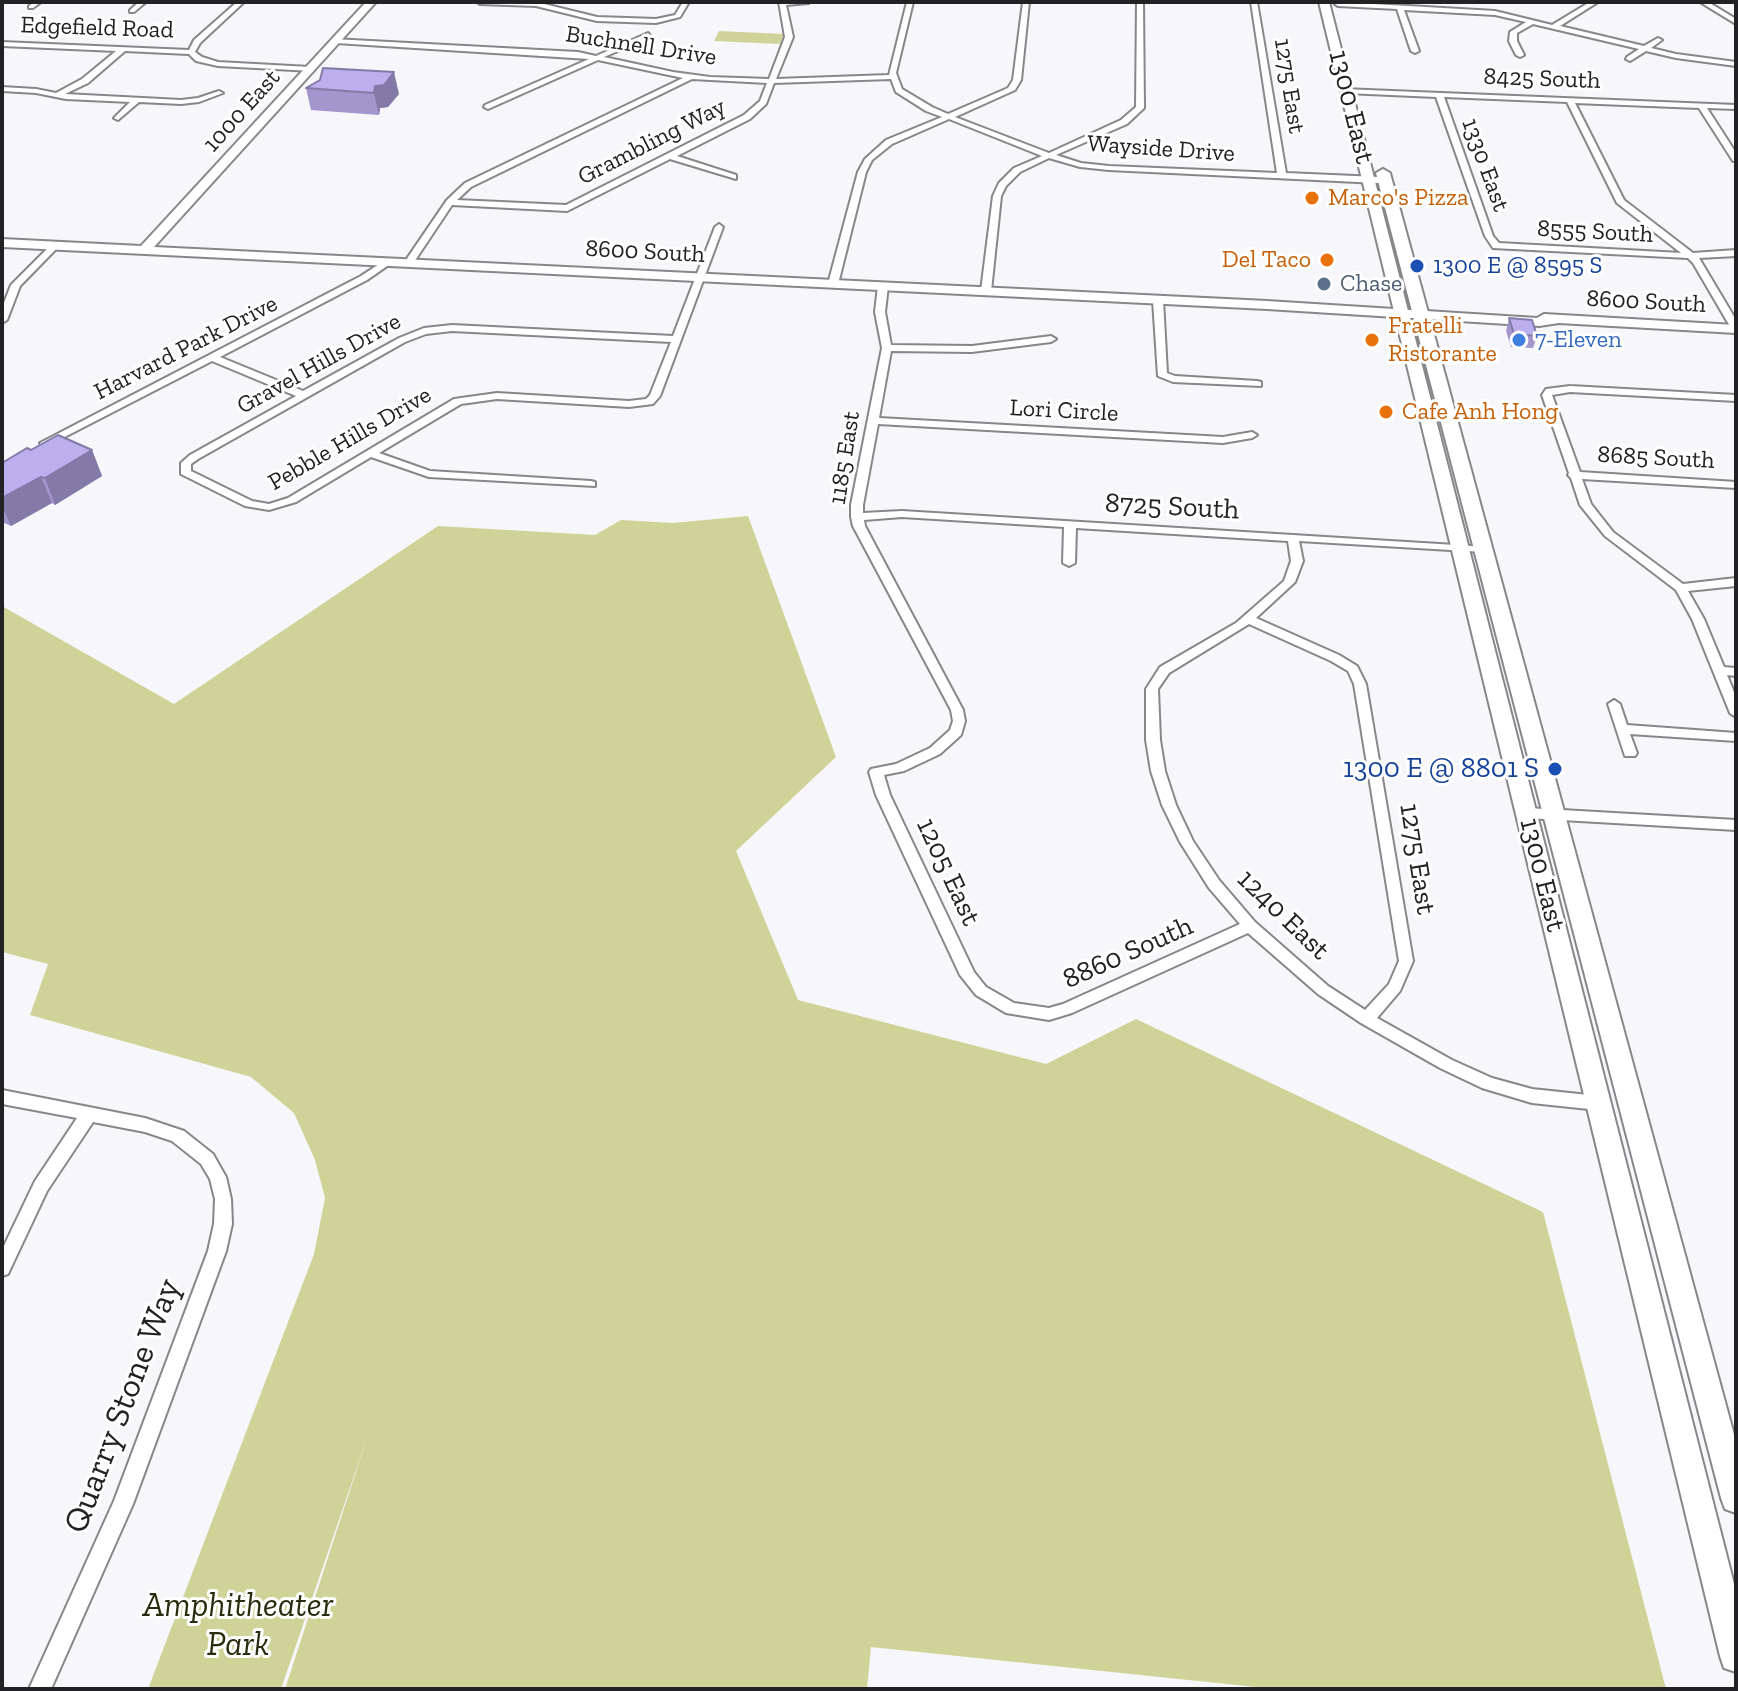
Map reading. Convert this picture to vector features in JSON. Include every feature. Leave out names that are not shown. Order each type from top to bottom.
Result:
[{"type":"main road","name":"1000 East","points":[[145,249],[371,2]]},
{"type":"main road","name":"1300 East","points":[[1324,2],[1346,91],[1377,180],[1395,216],[1462,548],[1736,1656]]},
{"type":"main road","name":"1300 East","points":[[1338,3],[1346,34]]},
{"type":"main road","name":"1300 East","points":[[1358,77],[1365,107]]},
{"type":"main road","name":"1300 East","points":[[1381,166],[1377,180],[1378,214],[1412,312],[1484,549],[1736,1498]]},
{"type":"main road","points":[[1378,214],[1395,216]]},
{"type":"main road","name":"8600 South","points":[[2,243],[1285,306],[1296,309],[1412,312],[1539,322],[1555,320],[1736,328]]},
{"type":"street","points":[[132,11],[143,2]]},
{"type":"street","points":[[191,52],[197,42],[241,2]]},
{"type":"street","points":[[480,2],[537,3],[590,18],[664,21],[678,16],[686,2]]},
{"type":"street","points":[[892,77],[910,2]]},
{"type":"street","points":[[833,284],[862,172],[869,159],[889,142],[998,98],[1015,85],[1026,2]]},
{"type":"street","points":[[986,291],[999,190],[1017,170],[1124,122],[1140,108],[1140,2]]},
{"type":"street","name":"1275 East","points":[[1254,2],[1282,176]]},
{"type":"street","points":[[1555,26],[1595,2]]},
{"type":"street","points":[[1703,2],[1736,22]]},
{"type":"street","points":[[484,14],[493,3]]},
{"type":"street","name":"Grambling Way","points":[[450,202],[567,208],[752,113],[763,102],[790,30],[782,3],[806,3]]},
{"type":"street","points":[[1338,3],[1473,10],[1533,21],[1645,49],[1736,64]]},
{"type":"street","points":[[1400,7],[1415,51]]},
{"type":"street","points":[[1520,55],[1513,41],[1514,32],[1533,21]]},
{"type":"street","points":[[488,107],[648,35]]},
{"type":"street","points":[[1630,59],[1658,40]]},
{"type":"street","name":"Buchnell Drive","points":[[336,41],[464,46],[600,58],[690,77],[771,81],[892,77]]},
{"type":"street","name":"Edgefield Road","points":[[2,44],[191,52],[199,59],[218,64],[310,69]]},
{"type":"street","points":[[58,96],[79,85],[123,49]]},
{"type":"street","points":[[409,263],[450,202],[481,177],[690,77]]},
{"type":"street","name":"Wayside Drive","points":[[892,77],[906,96],[951,117],[1050,156],[1094,167],[1377,180]]},
{"type":"street","points":[[2,89],[58,96],[191,102],[219,93]]},
{"type":"street","name":"8425 South","points":[[1346,91],[1736,107]]},
{"type":"street","name":"1330 East","points":[[1439,95],[1489,236],[1496,246]]},
{"type":"street","points":[[118,118],[137,100]]},
{"type":"street","points":[[1570,100],[1620,201],[1693,256],[1736,328]]},
{"type":"street","points":[[1701,105],[1736,159]]},
{"type":"street","points":[[669,156],[733,177]]},
{"type":"street","name":"Pebble Hills Drive","points":[[269,507],[292,500],[440,410],[470,398],[649,402],[655,396],[719,227]]},
{"type":"street","points":[[2,320],[16,285],[55,246]]},
{"type":"street","name":"8555 South","points":[[1496,246],[1693,256],[1736,253]]},
{"type":"street","name":"Harvard Park Drive","points":[[30,451],[374,273],[387,262]]},
{"type":"street","name":"1185 East","points":[[876,772],[899,768],[935,751],[956,732],[957,710],[865,540],[857,517],[887,348],[880,312],[883,286]]},
{"type":"street","points":[[1158,300],[1162,374],[1173,379],[1257,384]]},
{"type":"street","name":"Gravel Hills Drive","points":[[269,507],[249,504],[191,476],[185,468],[194,457],[412,335],[437,328],[677,339]]},
{"type":"street","points":[[887,348],[972,349],[1051,339]]},
{"type":"street","points":[[212,357],[303,395]]},
{"type":"street","points":[[1736,398],[1570,389],[1550,391],[1547,401],[1586,505],[1609,534],[1681,588],[1694,611],[1736,713]]},
{"type":"street","name":"Lori Circle","points":[[872,421],[1223,440],[1252,435]]},
{"type":"street","points":[[369,453],[429,474],[591,484]]},
{"type":"street","name":"8685 South","points":[[1573,475],[1736,485]]},
{"type":"street","name":"8725 South","points":[[857,517],[902,514],[1484,549]]},
{"type":"street","points":[[1069,563],[1070,525]]},
{"type":"street","points":[[1248,619],[1293,575],[1297,561],[1293,538]]},
{"type":"street","points":[[1681,588],[1736,582]]},
{"type":"street","name":"1275 East","points":[[1248,619],[1335,658],[1353,669],[1360,684],[1406,961],[1395,987],[1366,1019]]},
{"type":"street","name":"1240 East","points":[[1248,619],[1164,670],[1152,689],[1153,740],[1158,771],[1169,805],[1187,842],[1214,884],[1250,926],[1323,990],[1366,1019],[1446,1064],[1488,1083],[1532,1096],[1598,1103]]},
{"type":"street","points":[[1719,671],[1736,672]]},
{"type":"street","points":[[1614,704],[1630,753]]},
{"type":"street","points":[[1622,729],[1736,737]]},
{"type":"street","name":"1205 East","points":[[876,772],[883,795],[960,959],[981,991]]},
{"type":"street","points":[[1527,813],[1736,825]]},
{"type":"street","name":"8860 South","points":[[981,991],[1011,1009],[1049,1014],[1067,1009],[1250,926]]},
{"type":"street","points":[[2,1097],[89,1114],[41,1186],[2,1268]]},
{"type":"street","name":"Quarry Stone Way","points":[[40,1689],[123,1504],[217,1251],[223,1224],[223,1199],[218,1177],[207,1159],[193,1145],[162,1129],[89,1114]]},
{"type":"green space","points":[[719,31],[784,34],[780,44],[714,41]]},
{"type":"green space","name":"Amphitheater Park","points":[[748,516],[836,757],[736,851],[798,1000],[1046,1064],[1136,1019],[1543,1212],[1666,1689],[1275,1689],[871,1647],[867,1689],[285,1689],[367,1438],[281,1689],[148,1689],[314,1254],[325,1198],[315,1160],[294,1113],[251,1077],[30,1015],[48,964],[2,952],[2,606],[174,704],[438,526],[595,535],[621,520],[673,523]]},
{"type":"building","points":[[323,68],[394,72],[384,85],[375,86],[374,93],[306,88],[320,80]]},
{"type":"building","points":[[1509,318],[1532,320],[1537,336],[1514,334]]},
{"type":"building","points":[[58,435],[92,450],[45,478],[41,477],[2,498],[2,463]]},
{"type":"place","name":"Marco's Pizza","points":[[1312,198]]},
{"type":"place","name":"Del Taco","points":[[1327,260]]},
{"type":"place","name":"1300 E @ 8595 S","points":[[1417,266]]},
{"type":"place","name":"Chase","points":[[1324,284]]},
{"type":"place","name":"Fratelli Ristorante","points":[[1372,340]]},
{"type":"place","name":"7-Eleven","points":[[1519,340]]},
{"type":"place","name":"Cafe Anh Hong","points":[[1386,412]]},
{"type":"place","name":"1300 E @ 8801 S","points":[[1555,769]]}]
